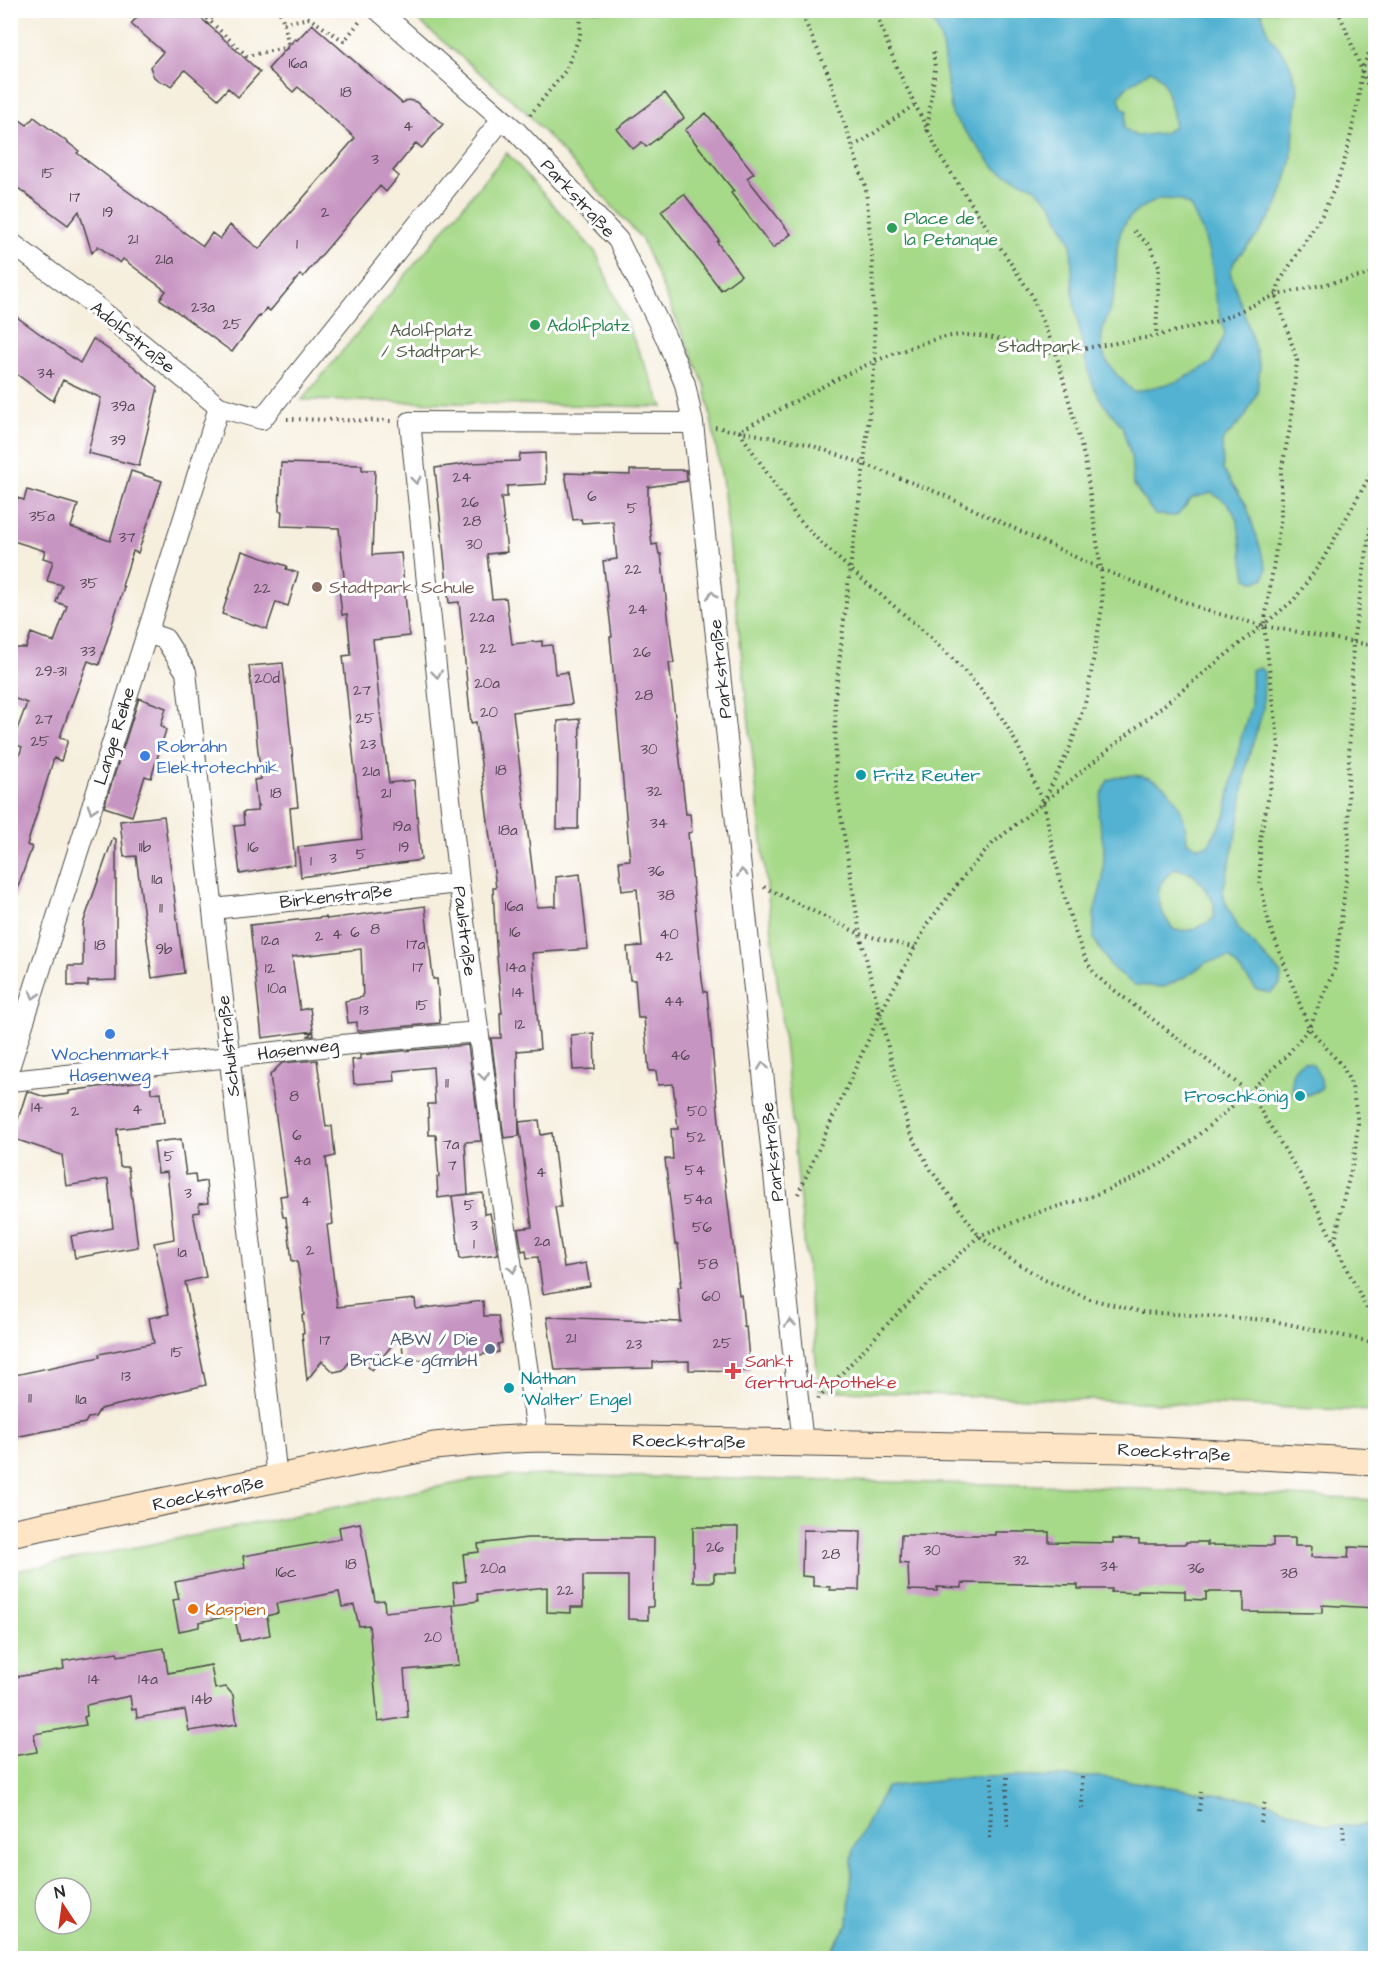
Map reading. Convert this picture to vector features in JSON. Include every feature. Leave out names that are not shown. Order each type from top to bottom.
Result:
[{"type":"main road","name":"Roeckstraße","points":[[10,1533],[434,1446],[496,1440],[538,1438],[1123,1449],[1376,1462]]},
{"type":"street","name":"Parkstraße","points":[[370,15],[510,125],[618,240],[666,338],[685,384],[693,423],[803,1444]]},
{"type":"street","points":[[262,419],[510,125]]},
{"type":"street","name":"Adolfstraße","points":[[10,242],[93,304],[219,407],[262,419]]},
{"type":"street","name":"Lange Reihe","points":[[10,1065],[16,1030],[219,407]]},
{"type":"street","points":[[410,422],[693,423]]},
{"type":"street","name":"Paulstraße","points":[[410,422],[459,883],[478,1032],[538,1438]]},
{"type":"street","name":"Schulstraße","points":[[147,633],[165,639],[186,672],[277,1478]]},
{"type":"street","name":"Birkenstraße","points":[[213,909],[459,883]]},
{"type":"street","name":"Hasenweg","points":[[10,1081],[357,1042],[478,1032]]},
{"type":"path","points":[[198,10],[246,57],[289,47],[279,10]]},
{"type":"path","points":[[208,22],[218,10]]},
{"type":"path","points":[[510,125],[566,70],[580,35],[581,10]]},
{"type":"path","points":[[800,10],[828,73],[866,189],[872,257],[875,360],[835,697],[836,785],[860,934],[909,1131],[931,1170],[979,1236],[1045,1280],[1090,1299],[1142,1312],[1269,1320],[1376,1343]]},
{"type":"path","points":[[874,10],[896,66],[927,132],[942,159],[1031,294],[1056,353],[1085,459],[1101,569],[1102,608],[1088,697],[1070,747],[1043,803]]},
{"type":"path","points":[[1338,10],[1376,106]]},
{"type":"path","points":[[284,22],[309,18],[344,40],[370,15]]},
{"type":"path","points":[[1335,1243],[1354,1159],[1358,1123],[1352,1086],[1342,1067],[1309,1028],[1269,924],[1260,881],[1260,838],[1279,747],[1264,626],[1281,517],[1281,471],[1290,427],[1297,360],[1276,295],[1280,280],[1322,215],[1336,185],[1347,156],[1362,69],[1376,36]]},
{"type":"path","points":[[927,132],[935,69],[933,49]]},
{"type":"path","points":[[853,146],[914,105]]},
{"type":"path","points":[[1134,231],[1150,246],[1159,266],[1156,336]]},
{"type":"path","points":[[739,431],[784,409],[842,375],[875,360],[936,338],[967,335],[1056,353],[1070,351],[1156,336],[1217,321],[1276,295],[1376,273]]},
{"type":"path","points":[[262,419],[410,422]]},
{"type":"path","points":[[739,431],[808,444],[864,464],[941,494],[1101,569],[1208,611],[1264,626],[1376,646]]},
{"type":"path","points":[[739,431],[796,516],[819,541],[930,637],[985,695],[997,711],[1043,803],[1071,917],[1084,954],[1093,971],[1106,984],[1249,1092],[1301,1176],[1376,1327]]},
{"type":"path","points":[[781,1233],[881,1012],[928,923],[993,843],[1294,600],[1315,571],[1376,465]]},
{"type":"path","points":[[811,1407],[893,1318],[979,1236],[1006,1224],[1090,1197],[1135,1178],[1171,1158],[1249,1092],[1288,1054],[1309,1028],[1335,968],[1349,858],[1348,787],[1353,642],[1376,491]]},
{"type":"path","points":[[742,876],[860,934],[916,948]]},
{"type":"path","points":[[990,1838],[992,1777]]},
{"type":"path","points":[[1007,1777],[1008,1829]]},
{"type":"path","points":[[1082,1777],[1082,1810]]},
{"type":"path","points":[[1198,1811],[1201,1792]]},
{"type":"path","points":[[1260,1822],[1265,1802]]},
{"type":"path","points":[[1343,1825],[1344,1843]]},
{"type":"green space","name":"Stadtpark","points":[[407,11],[1375,11],[1375,1411],[819,1390],[786,1061],[723,485],[705,386],[641,238],[526,112]]},
{"type":"green space","name":"Adolfplatz / Stadtpark","points":[[507,153],[596,253],[663,407],[302,400]]},
{"type":"green space","points":[[548,1475],[1078,1486],[1375,1500],[1375,1825],[1326,1826],[1269,1802],[1102,1777],[970,1777],[853,1850],[848,1925],[825,1958],[11,1958],[10,1572],[488,1477]]},
{"type":"water","points":[[929,11],[1261,11],[1269,35],[1288,59],[1298,88],[1291,164],[1278,205],[1258,235],[1235,260],[1230,272],[1260,367],[1257,393],[1245,417],[1222,441],[1223,470],[1246,504],[1267,569],[1264,578],[1256,582],[1247,578],[1237,520],[1225,501],[1212,493],[1192,498],[1177,516],[1155,515],[1133,484],[1131,456],[1122,426],[1102,402],[1087,367],[1073,297],[1071,243],[1052,205],[1035,188],[996,169],[952,115],[941,40]],"holes":[[[1151,70],[1165,85],[1173,111],[1174,126],[1164,133],[1136,136],[1124,128],[1127,111],[1122,107],[1119,98],[1125,88]],[[1160,199],[1180,200],[1190,206],[1204,235],[1213,269],[1214,292],[1225,334],[1212,363],[1179,381],[1134,392],[1116,374],[1105,358],[1102,344],[1103,328],[1115,290],[1118,245],[1122,229],[1137,211]]]},
{"type":"water","points":[[1259,667],[1264,672],[1263,710],[1247,763],[1238,828],[1223,891],[1225,901],[1239,929],[1281,974],[1280,985],[1270,993],[1257,990],[1230,958],[1207,962],[1187,976],[1164,987],[1134,985],[1110,966],[1094,939],[1094,913],[1103,879],[1104,848],[1098,815],[1101,796],[1108,780],[1125,776],[1140,776],[1154,780],[1174,797],[1181,810],[1187,842],[1198,847],[1208,845],[1225,817],[1241,738],[1251,706],[1251,670]],"holes":[[[1175,868],[1192,873],[1214,903],[1214,918],[1195,928],[1174,930],[1161,908],[1160,888],[1163,880]]]},
{"type":"water","points":[[1304,1061],[1313,1064],[1321,1079],[1322,1088],[1298,1096],[1294,1095],[1292,1076],[1299,1064]]},
{"type":"water","points":[[970,1777],[1102,1777],[1269,1802],[1326,1826],[1375,1825],[1375,1958],[825,1958],[848,1925],[853,1850],[886,1787]]},
{"type":"building","points":[[143,10],[192,10],[260,72],[238,97],[228,88],[218,99],[185,70],[171,86],[161,82],[154,77],[150,67],[163,52],[131,24]]},
{"type":"building","points":[[312,24],[402,103],[408,100],[416,102],[443,124],[422,148],[416,143],[393,171],[399,176],[386,192],[380,186],[303,277],[300,275],[270,311],[266,308],[232,352],[160,299],[166,291],[123,259],[120,263],[98,246],[92,253],[79,211],[68,225],[10,182],[10,113],[27,125],[34,117],[79,151],[77,153],[203,246],[212,233],[220,239],[230,225],[259,249],[355,138],[298,87],[293,92],[268,69]]},
{"type":"building","points":[[665,93],[684,118],[646,147],[642,142],[633,149],[617,129]]},
{"type":"building","points":[[706,113],[754,173],[747,178],[791,234],[773,248],[731,193],[734,191],[685,130]]},
{"type":"building","points":[[684,194],[719,240],[717,242],[741,275],[721,290],[661,211]]},
{"type":"building","points":[[10,312],[80,363],[93,339],[133,366],[158,387],[139,466],[88,453],[101,398],[63,380],[53,401],[10,369]]},
{"type":"building","points":[[545,453],[546,484],[507,486],[507,497],[501,497],[507,552],[487,554],[492,599],[506,598],[512,644],[542,641],[542,646],[552,645],[555,674],[567,672],[572,704],[513,712],[537,907],[556,906],[556,877],[580,874],[588,949],[532,953],[540,1049],[517,1051],[519,1136],[504,1138],[491,1038],[501,1038],[500,1013],[502,1013],[493,888],[496,888],[476,722],[471,723],[459,602],[449,603],[435,468],[472,463],[519,461],[520,454]]},
{"type":"building","points":[[281,463],[362,465],[362,470],[375,470],[372,555],[401,553],[409,636],[373,640],[382,729],[389,783],[414,780],[421,860],[301,877],[298,847],[362,839],[343,656],[351,655],[347,614],[342,615],[339,587],[345,587],[339,528],[281,526],[282,511],[279,511]]},
{"type":"building","points":[[630,470],[686,470],[687,481],[648,487],[648,510],[652,545],[657,544],[659,554],[661,554],[674,663],[669,663],[686,814],[690,814],[692,832],[688,833],[702,980],[704,992],[707,992],[722,1154],[750,1371],[689,1370],[689,1361],[653,1362],[653,1368],[555,1370],[547,1317],[681,1322],[678,1287],[681,1287],[680,1281],[682,1281],[678,1244],[675,1244],[665,1159],[673,1159],[671,1129],[678,1129],[673,1084],[658,1085],[656,1071],[649,1071],[644,1018],[638,1018],[635,980],[630,980],[627,947],[642,946],[637,889],[622,891],[619,861],[630,860],[610,637],[612,637],[603,561],[617,559],[613,521],[582,523],[581,519],[573,520],[565,473],[630,475]]},
{"type":"building","points":[[131,471],[162,481],[138,553],[133,551],[99,665],[88,661],[67,717],[60,737],[68,740],[61,761],[54,758],[27,845],[32,847],[13,901],[10,900],[10,784],[22,747],[12,743],[27,703],[10,697],[10,648],[26,648],[31,633],[54,642],[67,606],[56,602],[62,585],[47,581],[53,561],[43,558],[45,551],[10,540],[10,496],[24,500],[27,490],[78,505],[71,527],[110,541]]},
{"type":"building","points":[[242,551],[287,566],[286,569],[298,573],[288,606],[276,602],[267,629],[222,614]]},
{"type":"building","points":[[283,663],[298,807],[290,808],[295,864],[240,874],[234,826],[244,825],[243,812],[257,811],[257,806],[260,806],[257,805],[254,780],[261,779],[249,666]]},
{"type":"building","points":[[139,698],[166,708],[161,725],[166,730],[151,778],[145,776],[132,816],[104,807]]},
{"type":"building","points":[[580,719],[578,829],[557,829],[558,721]]},
{"type":"building","points":[[164,816],[184,973],[152,978],[136,856],[124,857],[120,821]]},
{"type":"building","points":[[113,838],[116,839],[116,980],[88,981],[88,986],[68,986],[68,966],[83,966],[83,924]]},
{"type":"building","points":[[425,906],[433,979],[437,979],[440,1023],[357,1031],[357,1022],[348,1023],[345,1001],[363,997],[361,949],[292,957],[300,1010],[310,1008],[314,1036],[308,1036],[313,1031],[262,1038],[250,925],[326,917],[327,919]]},
{"type":"building","points":[[594,1033],[595,1069],[573,1070],[571,1035]]},
{"type":"building","points":[[468,1045],[481,1141],[465,1142],[468,1194],[438,1198],[436,1135],[429,1135],[428,1104],[435,1104],[433,1067],[394,1071],[395,1081],[354,1084],[352,1060],[360,1059],[360,1055]]},
{"type":"building","points":[[317,1060],[326,1127],[332,1126],[335,1156],[326,1158],[333,1224],[327,1225],[337,1307],[415,1299],[416,1309],[483,1301],[484,1316],[498,1316],[502,1343],[498,1344],[499,1352],[438,1361],[437,1357],[404,1362],[401,1334],[372,1370],[354,1356],[343,1370],[334,1372],[322,1361],[307,1380],[300,1278],[297,1261],[292,1261],[286,1217],[283,1217],[280,1196],[287,1195],[270,1075],[282,1063]]},
{"type":"building","points":[[150,1080],[151,1093],[161,1092],[164,1123],[117,1129],[120,1167],[128,1167],[138,1247],[75,1258],[71,1236],[113,1228],[108,1179],[66,1186],[62,1155],[12,1138],[27,1091],[45,1097],[69,1094],[69,1091]]},
{"type":"building","points":[[539,1120],[541,1135],[552,1133],[561,1207],[555,1207],[564,1267],[586,1263],[590,1286],[543,1294],[538,1257],[527,1258],[526,1250],[522,1251],[518,1229],[532,1227],[519,1122]]},
{"type":"building","points":[[181,1139],[186,1175],[195,1174],[196,1183],[206,1181],[208,1203],[199,1204],[200,1212],[193,1213],[206,1277],[185,1282],[206,1385],[100,1409],[95,1417],[88,1418],[85,1423],[10,1438],[10,1376],[154,1343],[149,1318],[169,1314],[154,1243],[174,1239],[167,1172],[158,1173],[154,1142]]},
{"type":"building","points":[[483,1193],[484,1214],[490,1213],[498,1254],[460,1259],[452,1196]]},
{"type":"building","points":[[360,1523],[375,1601],[384,1600],[385,1612],[453,1605],[459,1665],[404,1670],[408,1717],[378,1722],[369,1625],[359,1626],[354,1605],[342,1607],[339,1592],[276,1604],[278,1613],[267,1616],[270,1635],[240,1641],[234,1615],[199,1622],[199,1627],[179,1631],[173,1600],[179,1599],[175,1582],[245,1568],[243,1556],[341,1539],[339,1527]]},
{"type":"building","points":[[693,1527],[738,1527],[737,1573],[714,1573],[714,1582],[693,1582]]},
{"type":"building","points":[[803,1530],[861,1531],[859,1590],[830,1590],[830,1587],[813,1586],[813,1577],[802,1576]]},
{"type":"building","points":[[995,1532],[1049,1532],[1049,1542],[1113,1543],[1113,1539],[1139,1540],[1139,1544],[1207,1542],[1207,1545],[1273,1546],[1273,1538],[1295,1538],[1295,1546],[1312,1546],[1311,1557],[1348,1558],[1349,1547],[1376,1548],[1376,1608],[1322,1605],[1322,1613],[1244,1612],[1244,1592],[1206,1592],[1206,1600],[1185,1599],[1185,1591],[1111,1592],[1112,1589],[1078,1589],[1078,1585],[962,1583],[962,1588],[937,1587],[937,1591],[909,1590],[908,1564],[900,1563],[901,1535],[995,1535]]},
{"type":"building","points":[[527,1538],[654,1538],[653,1607],[648,1607],[648,1620],[628,1619],[628,1576],[583,1576],[583,1607],[571,1607],[571,1613],[547,1612],[547,1587],[477,1594],[478,1601],[455,1604],[453,1583],[466,1581],[463,1554],[479,1552],[478,1544]]},
{"type":"building","points":[[164,1648],[168,1673],[211,1665],[215,1689],[226,1687],[233,1695],[237,1724],[189,1731],[185,1710],[137,1718],[136,1709],[132,1710],[130,1696],[86,1705],[87,1716],[84,1717],[86,1725],[34,1734],[37,1752],[13,1756],[10,1743],[10,1678],[64,1669],[63,1661],[117,1652],[118,1656]]},
{"type":"place","name":"Place de la Petanque","points":[[892,228]]},
{"type":"place","name":"Adolfplatz","points":[[535,325]]},
{"type":"place","name":"Stadtpark Schule","points":[[317,587]]},
{"type":"place","name":"Robrahn Elektrotechnik","points":[[145,756]]},
{"type":"place","name":"Fritz Reuter","points":[[861,775]]},
{"type":"place","name":"Wochenmarkt Hasenweg","points":[[110,1034]]},
{"type":"place","name":"Froschkönig","points":[[1300,1096]]},
{"type":"place","name":"ABW / Die Brücke gGmbH","points":[[490,1349]]},
{"type":"place","name":"Sankt Gertrud-Apotheke","points":[[733,1371]]},
{"type":"place","name":"Nathan 'Walter' Engel","points":[[509,1388]]},
{"type":"place","name":"Kaspien","points":[[193,1609]]}]
